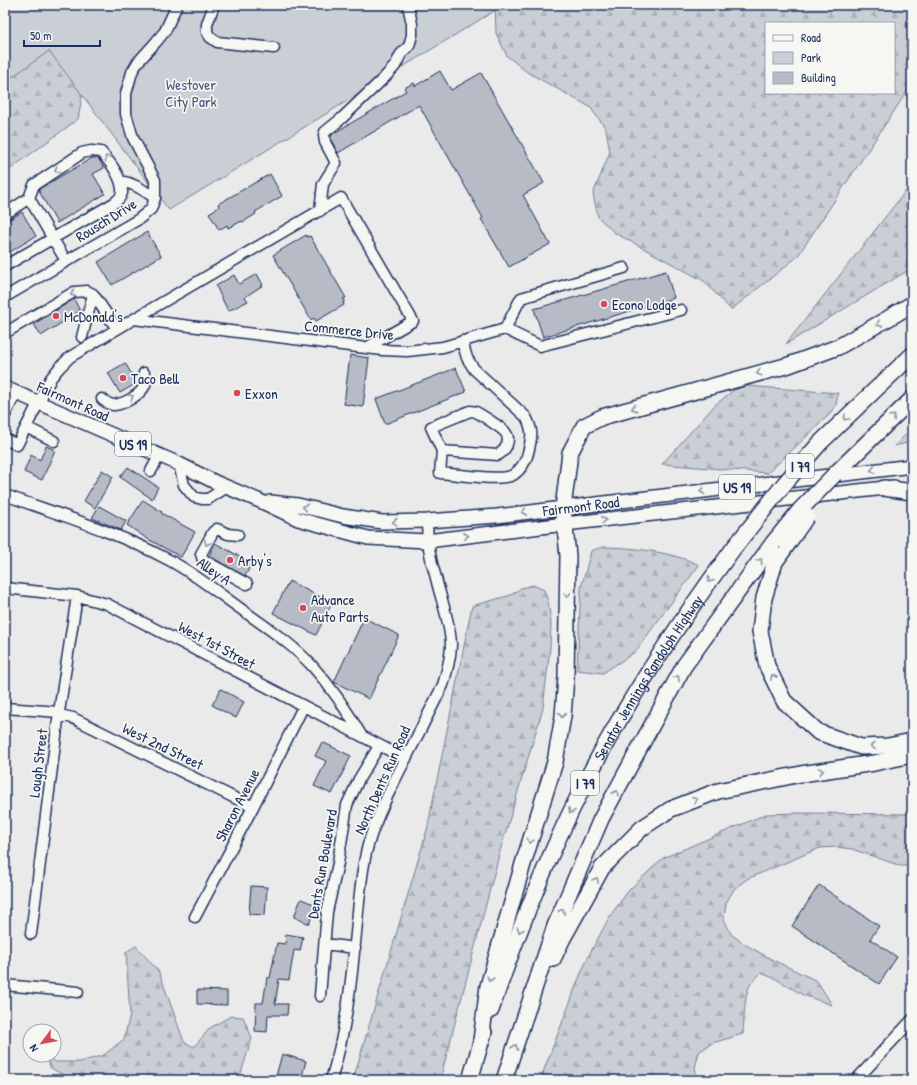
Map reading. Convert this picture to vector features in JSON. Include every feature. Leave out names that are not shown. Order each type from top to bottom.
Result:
[{"type":"highway","points":[[481,1041],[488,986],[523,864],[555,762],[563,716],[566,676],[568,556],[563,508],[570,453],[584,426],[602,417],[789,365],[838,347],[912,304]]},
{"type":"highway","name":"Senator Jennings Randolph Highway","points":[[470,1080],[481,1041],[528,907],[582,788],[628,704],[692,604],[785,483],[820,443],[912,355]]},
{"type":"highway","name":"I 79","points":[[780,544],[835,474],[912,399]]},
{"type":"highway","points":[[884,488],[912,492]]},
{"type":"highway","points":[[780,544],[764,598],[760,632],[767,666],[784,701],[818,732],[860,747],[888,746],[912,741]]},
{"type":"highway","name":"Senator Jennings Randolph Highway","points":[[504,1080],[556,926],[601,819],[684,666],[780,544]]},
{"type":"highway","points":[[526,1014],[563,938],[602,868],[642,828],[671,809],[718,791],[801,774],[874,763],[912,755]]},
{"type":"main road","name":"Fairmont Road","points":[[10,391],[179,464],[298,519],[368,538],[427,541],[912,485]]},
{"type":"main road","name":"Fairmont Road","points":[[260,501],[298,505],[343,516],[382,522],[426,521],[482,517],[563,508],[912,466]]},
{"type":"street","name":"Rousch Drive","points":[[5,297],[139,219],[151,209],[155,198],[155,180],[133,138],[126,114],[126,94],[132,72],[138,62],[164,31],[177,5]]},
{"type":"street","points":[[214,5],[207,24],[207,32],[210,37],[217,42],[274,48]]},
{"type":"street","points":[[320,211],[323,184],[336,163],[325,142],[325,132],[341,119],[384,78],[395,66],[401,54],[409,46],[412,35],[412,24],[408,5]]},
{"type":"street","points":[[5,214],[29,198],[34,185],[82,153],[91,151],[101,152],[110,162],[120,181],[122,194],[119,199],[5,266]]},
{"type":"street","points":[[120,181],[130,183],[141,188],[155,198]]},
{"type":"street","points":[[29,198],[66,261]]},
{"type":"street","points":[[5,439],[17,444],[52,378],[70,357],[341,198],[413,322],[366,348]]},
{"type":"street","points":[[624,268],[521,298],[505,329],[540,346],[681,310]]},
{"type":"street","points":[[6,333],[74,292],[88,290],[117,329]]},
{"type":"street","points":[[82,337],[92,294]]},
{"type":"street","name":"Commerce Drive","points":[[134,320],[366,348],[407,351],[443,347],[505,329]]},
{"type":"street","points":[[442,451],[498,455],[503,452],[507,445],[508,438],[505,432],[476,412],[470,411],[431,427],[442,451],[440,473],[502,478],[513,475],[523,466],[528,455],[531,427],[526,417],[474,368],[467,358],[462,342]]},
{"type":"street","points":[[102,399],[108,403],[114,404],[124,402],[134,396],[142,390],[144,386],[146,381],[144,373]]},
{"type":"street","points":[[5,415],[10,391]]},
{"type":"street","points":[[26,427],[54,441]]},
{"type":"street","points":[[151,471],[159,456]]},
{"type":"street","points":[[179,464],[184,485],[194,497],[202,500],[208,499],[227,487]]},
{"type":"street","name":"Alley A","points":[[5,495],[82,521],[130,541],[169,560],[213,588],[277,634],[314,668],[352,718],[361,736]]},
{"type":"street","name":"North Dents Run Road","points":[[331,1080],[345,1025],[355,948],[359,897],[366,853],[382,809],[443,685],[450,664],[451,644],[448,619],[435,578],[427,541],[426,521]]},
{"type":"street","points":[[238,535],[228,534],[217,529],[213,532],[201,554],[203,560],[247,584]]},
{"type":"street","name":"West 1st Street","points":[[5,588],[77,596],[107,604],[303,707],[406,759]]},
{"type":"street","name":"Lough Street","points":[[31,934],[59,713],[77,596]]},
{"type":"street","name":"Sharon Avenue","points":[[195,917],[253,807],[303,707]]},
{"type":"street","name":"West 2nd Street","points":[[5,708],[59,713],[74,718],[253,807]]},
{"type":"street","name":"Dents Run Boulevard","points":[[320,996],[327,912],[338,863],[348,805],[359,779],[379,746]]},
{"type":"street","points":[[325,944],[355,948]]},
{"type":"street","points":[[5,985],[78,992]]},
{"type":"street","points":[[856,1080],[912,1020]]},
{"type":"green space","points":[[5,5],[87,70],[78,119],[5,173]]},
{"type":"green space","name":"Westover City Park","points":[[5,5],[504,5],[169,210],[49,51],[5,82]]},
{"type":"green space","points":[[495,5],[912,5],[912,84],[797,257],[731,310],[704,281],[615,233],[598,217],[593,194],[610,152],[606,129],[590,107],[527,72],[507,56],[496,33]]},
{"type":"green space","points":[[912,183],[912,268],[786,344]]},
{"type":"green space","points":[[746,386],[838,393],[836,405],[829,415],[768,473],[662,464],[715,405],[734,390]]},
{"type":"green space","points":[[912,429],[912,442],[894,446]]},
{"type":"green space","points":[[602,547],[652,551],[689,560],[699,565],[635,652],[603,673],[577,670],[581,588],[591,551]]},
{"type":"green space","points":[[533,585],[544,590],[548,601],[551,623],[550,647],[543,708],[500,851],[440,1080],[353,1080],[427,830],[472,606],[511,595],[521,588]]},
{"type":"green space","points":[[766,814],[912,814],[912,866],[901,866],[852,849],[836,847],[820,848],[747,879],[734,889],[726,903],[724,919],[731,934],[744,944],[773,960],[817,981],[832,1005],[803,995],[776,979],[761,973],[751,984],[748,990],[743,1034],[712,1043],[699,1052],[695,1068],[698,1080],[540,1080],[588,957],[610,916],[629,890],[663,858]]},
{"type":"green space","points":[[136,946],[159,972],[184,1042],[194,1047],[210,1028],[231,1016],[243,1017],[252,1038],[241,1073],[236,1080],[72,1080],[51,1068],[48,1063],[80,1062],[104,1055],[124,1039],[130,1015],[126,952]]},
{"type":"building","points":[[440,71],[451,90],[481,73],[544,183],[523,195],[550,244],[509,267],[419,105],[338,153],[331,140],[331,136],[334,133],[406,91],[404,88],[414,83],[415,86]]},
{"type":"building","points":[[92,158],[98,158],[104,168],[93,174],[105,194],[57,223],[39,189]]},
{"type":"building","points":[[270,174],[282,196],[255,212],[256,214],[243,222],[242,221],[228,228],[227,225],[219,230],[209,213],[219,207],[218,204]]},
{"type":"building","points":[[22,212],[36,236],[5,255],[5,222]]},
{"type":"building","points":[[147,232],[161,256],[112,285],[98,262]]},
{"type":"building","points":[[306,235],[307,237],[310,236],[346,298],[343,299],[345,301],[343,302],[344,305],[316,321],[314,318],[311,320],[273,255]]},
{"type":"building","name":"Econo Lodge","points":[[666,271],[674,298],[543,337],[534,309]]},
{"type":"building","points":[[257,274],[263,285],[245,297],[248,301],[228,311],[216,286],[234,275],[239,284]]},
{"type":"building","name":"McDonald's","points":[[74,299],[80,311],[41,336],[34,324]]},
{"type":"building","points":[[350,355],[369,358],[363,407],[344,404]]},
{"type":"building","name":"Taco Bell","points":[[125,363],[137,383],[120,393],[108,373]]},
{"type":"building","points":[[456,368],[466,392],[385,424],[376,399]]},
{"type":"building","points":[[46,446],[55,450],[42,480],[24,472],[31,455],[40,460]]},
{"type":"building","points":[[128,467],[158,487],[152,499],[120,477]]},
{"type":"building","points":[[102,470],[113,477],[95,508],[84,501]]},
{"type":"building","points":[[143,500],[162,512],[161,513],[195,532],[181,557],[146,538],[127,525]]},
{"type":"building","points":[[99,506],[126,521],[121,530],[92,518]]},
{"type":"building","name":"Arby's","points":[[215,543],[252,563],[245,576],[209,556]]},
{"type":"building","name":"Advance Auto Parts","points":[[289,581],[332,603],[316,635],[273,613]]},
{"type":"building","points":[[364,618],[399,635],[369,699],[334,682]]},
{"type":"building","points":[[221,689],[244,702],[236,718],[212,705]]},
{"type":"building","points":[[322,742],[351,756],[332,794],[314,786],[326,761],[315,756]]},
{"type":"building","points":[[819,885],[879,926],[870,939],[897,957],[879,984],[792,926]]},
{"type":"building","points":[[251,886],[267,887],[265,915],[249,914]]},
{"type":"building","points":[[301,899],[316,905],[309,924],[294,917]]},
{"type":"building","points":[[286,934],[303,937],[300,951],[294,950],[289,980],[279,979],[275,1004],[288,1004],[287,1015],[268,1015],[267,1032],[255,1031],[256,1003],[263,1003],[267,978],[270,978],[277,943],[285,944]]},
{"type":"building","points":[[197,990],[227,991],[227,1005],[197,1004]]},
{"type":"building","points":[[282,1054],[306,1061],[301,1080],[275,1080]]},
{"type":"place","name":"Econo Lodge","points":[[604,304]]},
{"type":"place","name":"McDonald's","points":[[56,316]]},
{"type":"place","name":"Taco Bell","points":[[123,378]]},
{"type":"place","name":"Exxon","points":[[237,393]]},
{"type":"place","name":"Arby's","points":[[230,560]]},
{"type":"place","name":"Advance Auto Parts","points":[[303,608]]}]
